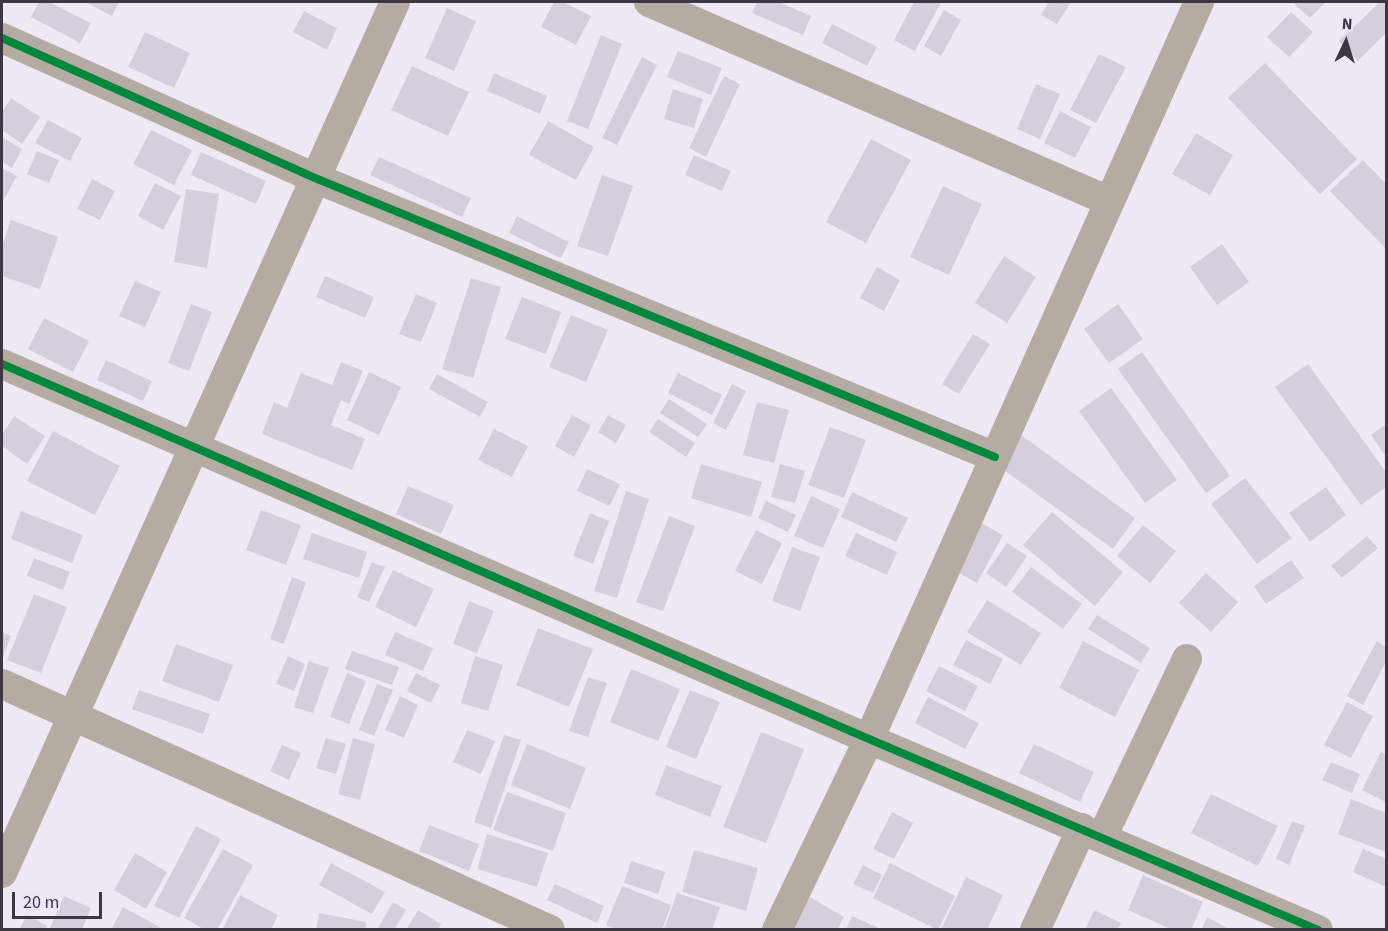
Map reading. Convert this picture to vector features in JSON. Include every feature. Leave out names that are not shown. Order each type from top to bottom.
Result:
[{"type":"street","points":[[2,873],[395,2]]},
{"type":"street","points":[[649,2],[1109,201]]},
{"type":"street","points":[[777,930],[869,739],[1199,2]]},
{"type":"street","points":[[2,38],[315,178],[995,457]]},
{"type":"street","points":[[2,364],[869,739],[1318,930]]},
{"type":"street","points":[[1035,930],[1187,659]]},
{"type":"street","points":[[2,684],[550,930]]},
{"type":"building","points":[[39,2],[49,2],[91,23],[80,43],[31,17]]},
{"type":"building","points":[[85,2],[119,2],[112,16]]},
{"type":"building","points":[[554,2],[563,2],[591,16],[576,45],[541,27]]},
{"type":"building","points":[[757,2],[779,2],[811,16],[803,35],[752,13]]},
{"type":"building","points":[[914,2],[941,2],[915,51],[894,40]]},
{"type":"building","points":[[1049,2],[1071,2],[1057,24],[1041,15]]},
{"type":"building","points":[[1292,2],[1326,2],[1310,18]]},
{"type":"building","points":[[1380,2],[1386,2],[1386,33],[1358,61],[1339,41]]},
{"type":"building","points":[[447,8],[476,21],[454,71],[425,58]]},
{"type":"building","points":[[944,10],[961,20],[941,56],[924,46]]},
{"type":"building","points":[[304,11],[337,28],[327,50],[293,32]]},
{"type":"building","points":[[1291,12],[1313,32],[1289,57],[1267,37]]},
{"type":"building","points":[[832,24],[877,47],[867,66],[822,43]]},
{"type":"building","points":[[145,32],[190,53],[174,88],[128,67]]},
{"type":"building","points":[[601,35],[622,44],[588,129],[567,121]]},
{"type":"building","points":[[678,51],[722,68],[711,95],[667,77]]},
{"type":"building","points":[[1099,54],[1126,67],[1096,123],[1070,110]]},
{"type":"building","points":[[642,57],[657,65],[617,145],[602,138]]},
{"type":"building","points":[[1265,63],[1357,159],[1320,194],[1228,98]]},
{"type":"building","points":[[412,66],[469,92],[448,136],[391,110]]},
{"type":"building","points":[[494,73],[547,96],[540,114],[487,91]]},
{"type":"building","points":[[724,76],[740,84],[706,157],[689,148]]},
{"type":"building","points":[[1036,84],[1060,94],[1040,139],[1017,129]]},
{"type":"building","points":[[673,89],[703,99],[694,128],[664,119]]},
{"type":"building","points":[[11,98],[40,117],[22,144],[2,130],[2,112]]},
{"type":"building","points":[[1060,111],[1091,127],[1075,158],[1044,143]]},
{"type":"building","points":[[48,120],[82,138],[70,161],[35,143]]},
{"type":"building","points":[[548,121],[594,147],[576,180],[529,155]]},
{"type":"building","points":[[151,130],[192,150],[174,185],[133,164]]},
{"type":"building","points":[[1196,133],[1233,155],[1210,195],[1172,174]]},
{"type":"building","points":[[2,137],[22,149],[12,168],[2,162]]},
{"type":"building","points":[[871,139],[911,160],[866,243],[826,222]]},
{"type":"building","points":[[37,151],[59,160],[49,183],[27,174]]},
{"type":"building","points":[[201,152],[266,181],[256,204],[191,175]]},
{"type":"building","points":[[694,155],[731,171],[722,191],[685,175]]},
{"type":"building","points":[[379,157],[471,198],[462,217],[370,175]]},
{"type":"building","points":[[1363,160],[1386,184],[1386,249],[1330,191]]},
{"type":"building","points":[[2,168],[17,176],[3,201],[2,200]]},
{"type":"building","points":[[602,175],[633,186],[608,256],[577,246]]},
{"type":"building","points":[[92,179],[115,191],[100,220],[77,209]]},
{"type":"building","points":[[155,183],[181,196],[163,230],[138,216]]},
{"type":"building","points":[[943,186],[982,204],[949,275],[910,257]]},
{"type":"building","points":[[186,189],[219,194],[207,268],[174,262]]},
{"type":"building","points":[[517,216],[569,242],[561,258],[509,233]]},
{"type":"building","points":[[11,220],[58,237],[40,289],[2,276],[2,246]]},
{"type":"building","points":[[1222,244],[1249,282],[1217,305],[1190,267]]},
{"type":"building","points":[[1004,256],[1036,277],[1007,323],[975,303]]},
{"type":"building","points":[[877,267],[900,280],[884,311],[860,298]]},
{"type":"building","points":[[325,276],[374,297],[365,318],[316,297]]},
{"type":"building","points":[[471,278],[501,287],[473,378],[442,369]]},
{"type":"building","points":[[135,281],[161,292],[145,327],[119,316]]},
{"type":"building","points":[[416,294],[437,303],[421,342],[399,334]]},
{"type":"building","points":[[522,297],[561,312],[546,354],[505,339]]},
{"type":"building","points":[[191,304],[212,312],[189,371],[168,363]]},
{"type":"building","points":[[1118,304],[1143,339],[1109,363],[1084,329]]},
{"type":"building","points":[[571,315],[608,330],[586,382],[549,367]]},
{"type":"building","points":[[44,318],[89,341],[73,372],[28,349]]},
{"type":"building","points":[[973,334],[990,344],[959,394],[942,384]]},
{"type":"building","points":[[1142,352],[1230,476],[1206,493],[1118,369]]},
{"type":"building","points":[[106,360],[152,381],[143,401],[97,380]]},
{"type":"building","points":[[341,362],[363,371],[349,404],[341,400],[331,425],[365,439],[352,470],[262,434],[274,402],[287,408],[301,373],[332,385]]},
{"type":"building","points":[[1308,364],[1386,472],[1386,487],[1361,505],[1275,387]]},
{"type":"building","points":[[369,372],[401,387],[379,435],[347,420]]},
{"type":"building","points":[[678,373],[722,395],[712,415],[668,393]]},
{"type":"building","points":[[437,374],[488,402],[480,417],[429,389]]},
{"type":"building","points":[[732,384],[746,391],[726,430],[713,423]]},
{"type":"building","points":[[1111,388],[1177,480],[1145,503],[1079,411]]},
{"type":"building","points":[[669,399],[707,424],[698,437],[660,413]]},
{"type":"building","points":[[757,402],[789,410],[774,463],[743,455]]},
{"type":"building","points":[[572,415],[591,425],[574,457],[555,446]]},
{"type":"building","points":[[608,415],[626,425],[616,443],[598,432]]},
{"type":"building","points":[[14,416],[45,436],[27,464],[2,446],[2,435]]},
{"type":"building","points":[[658,419],[695,443],[686,457],[649,432]]},
{"type":"building","points":[[1386,424],[1386,457],[1371,435]]},
{"type":"building","points":[[830,427],[866,440],[844,498],[808,485]]},
{"type":"building","points":[[494,429],[528,446],[512,477],[478,460]]},
{"type":"building","points":[[53,431],[120,466],[95,515],[27,481]]},
{"type":"building","points":[[1017,432],[1135,518],[1113,549],[994,463]]},
{"type":"building","points":[[701,464],[762,482],[751,517],[691,498]]},
{"type":"building","points":[[780,464],[805,471],[795,503],[771,497]]},
{"type":"building","points":[[587,469],[620,484],[610,506],[577,491]]},
{"type":"building","points":[[1245,478],[1292,538],[1257,564],[1211,504]]},
{"type":"building","points":[[408,486],[454,505],[441,534],[396,514]]},
{"type":"building","points":[[1326,487],[1346,515],[1310,542],[1289,513]]},
{"type":"building","points":[[626,491],[649,499],[617,598],[594,591]]},
{"type":"building","points":[[852,492],[908,518],[896,542],[841,517]]},
{"type":"building","points":[[811,496],[840,509],[823,548],[794,536]]},
{"type":"building","points":[[766,501],[796,515],[788,532],[758,518]]},
{"type":"building","points":[[261,510],[301,525],[286,565],[246,550]]},
{"type":"building","points":[[21,511],[83,535],[72,563],[11,539]]},
{"type":"building","points":[[1052,512],[1123,572],[1095,606],[1023,545]]},
{"type":"building","points":[[590,513],[609,521],[593,564],[573,556]]},
{"type":"building","points":[[669,516],[695,526],[663,611],[636,602]]},
{"type":"building","points":[[981,523],[1003,535],[977,583],[955,571]]},
{"type":"building","points":[[1143,525],[1176,551],[1150,583],[1117,556]]},
{"type":"building","points":[[756,530],[782,543],[762,584],[735,571]]},
{"type":"building","points":[[312,533],[367,552],[359,578],[303,559]]},
{"type":"building","points":[[856,533],[897,552],[887,575],[845,556]]},
{"type":"building","points":[[1367,536],[1378,548],[1342,578],[1331,566]]},
{"type":"building","points":[[1007,543],[1027,556],[1006,587],[986,573]]},
{"type":"building","points":[[792,547],[820,557],[800,611],[772,601]]},
{"type":"building","points":[[34,558],[70,572],[63,590],[27,576]]},
{"type":"building","points":[[1291,560],[1304,578],[1266,604],[1254,586]]},
{"type":"building","points":[[372,562],[385,567],[369,602],[357,597]]},
{"type":"building","points":[[1031,567],[1082,604],[1063,629],[1012,592]]},
{"type":"building","points":[[393,570],[434,589],[416,627],[375,607]]},
{"type":"building","points":[[1206,573],[1238,602],[1211,632],[1179,603]]},
{"type":"building","points":[[292,577],[306,582],[284,644],[270,639]]},
{"type":"building","points":[[34,594],[67,607],[41,673],[7,660]]},
{"type":"building","points":[[987,600],[1041,633],[1021,665],[967,632]]},
{"type":"building","points":[[469,601],[494,611],[477,653],[453,644]]},
{"type":"building","points":[[1097,615],[1150,648],[1141,663],[1088,629]]},
{"type":"building","points":[[538,628],[593,649],[569,707],[516,685]]},
{"type":"building","points":[[2,632],[11,636],[2,659]]},
{"type":"building","points":[[395,632],[433,648],[423,671],[385,655]]},
{"type":"building","points":[[966,640],[1003,659],[990,684],[953,665]]},
{"type":"building","points":[[1083,641],[1139,670],[1115,717],[1059,688]]},
{"type":"building","points":[[1377,641],[1386,647],[1386,662],[1363,705],[1347,696]]},
{"type":"building","points":[[176,644],[233,665],[219,702],[162,681]]},
{"type":"building","points":[[352,651],[399,667],[392,685],[345,669]]},
{"type":"building","points":[[288,656],[305,664],[294,691],[276,684]]},
{"type":"building","points":[[475,656],[503,665],[488,711],[461,703]]},
{"type":"building","points":[[309,661],[329,668],[313,713],[294,707]]},
{"type":"building","points":[[939,666],[978,686],[965,711],[926,691]]},
{"type":"building","points":[[631,669],[680,689],[658,741],[610,722]]},
{"type":"building","points":[[347,673],[366,681],[349,724],[330,717]]},
{"type":"building","points":[[416,673],[440,685],[431,703],[407,691]]},
{"type":"building","points":[[588,677],[607,683],[588,737],[569,731]]},
{"type":"building","points":[[377,684],[393,690],[374,736],[359,730]]},
{"type":"building","points":[[139,690],[210,714],[203,734],[132,709]]},
{"type":"building","points":[[690,690],[720,702],[696,759],[666,747]]},
{"type":"building","points":[[400,696],[418,705],[404,738],[385,730]]},
{"type":"building","points":[[928,697],[979,723],[965,749],[915,723]]},
{"type":"building","points":[[1347,702],[1373,716],[1351,758],[1324,745]]},
{"type":"building","points":[[467,730],[495,741],[481,774],[453,762]]},
{"type":"building","points":[[761,732],[804,749],[766,843],[723,827]]},
{"type":"building","points":[[504,735],[521,740],[491,828],[474,822]]},
{"type":"building","points":[[326,738],[346,744],[336,774],[316,768]]},
{"type":"building","points":[[353,738],[375,744],[360,800],[338,794]]},
{"type":"building","points":[[527,744],[586,768],[570,809],[511,785]]},
{"type":"building","points":[[1034,744],[1094,772],[1080,802],[1019,773]]},
{"type":"building","points":[[282,745],[301,753],[289,780],[270,771]]},
{"type":"building","points":[[1381,752],[1386,754],[1386,802],[1362,790]]},
{"type":"building","points":[[1331,762],[1360,774],[1352,793],[1322,780]]},
{"type":"building","points":[[666,765],[722,786],[710,817],[655,795]]},
{"type":"building","points":[[507,792],[566,813],[553,851],[493,830]]},
{"type":"building","points":[[1211,794],[1278,826],[1258,866],[1191,833]]},
{"type":"building","points":[[1351,799],[1386,813],[1386,852],[1338,834]]},
{"type":"building","points":[[892,812],[913,823],[894,859],[873,849]]},
{"type":"building","points":[[1292,821],[1305,826],[1289,865],[1276,859]]},
{"type":"building","points":[[429,825],[479,844],[469,871],[419,851]]},
{"type":"building","points":[[196,826],[221,839],[179,918],[154,906]]},
{"type":"building","points":[[487,834],[548,853],[537,887],[477,869]]},
{"type":"building","points":[[223,849],[253,865],[217,930],[205,930],[184,918]]},
{"type":"building","points":[[1363,849],[1386,859],[1386,887],[1353,872]]},
{"type":"building","points":[[694,850],[758,868],[746,911],[682,892]]},
{"type":"building","points":[[135,853],[167,872],[146,909],[114,890]]},
{"type":"building","points":[[631,861],[665,872],[658,894],[624,883]]},
{"type":"building","points":[[331,863],[385,892],[372,914],[319,885]]},
{"type":"building","points":[[890,863],[955,896],[938,930],[873,898]]},
{"type":"building","points":[[863,865],[882,875],[873,893],[853,884]]},
{"type":"building","points":[[1143,875],[1203,902],[1191,930],[1173,930],[1128,910]]},
{"type":"building","points":[[966,877],[1003,895],[987,930],[941,930]]},
{"type":"building","points":[[555,884],[604,906],[597,923],[547,900]]},
{"type":"building","points":[[622,886],[671,905],[662,930],[619,930],[606,925]]},
{"type":"building","points":[[677,893],[720,907],[712,930],[664,930]]},
{"type":"building","points":[[240,895],[278,915],[271,930],[222,930]]},
{"type":"building","points":[[64,896],[91,908],[82,930],[49,930]]},
{"type":"building","points":[[810,897],[844,917],[837,930],[791,930]]},
{"type":"building","points":[[393,902],[406,910],[394,930],[377,930]]},
{"type":"building","points":[[123,907],[165,930],[111,930]]},
{"type":"building","points":[[418,910],[441,924],[438,930],[406,930]]},
{"type":"building","points":[[1094,910],[1121,923],[1118,930],[1085,930]]},
{"type":"building","points":[[319,913],[366,922],[365,930],[316,930]]},
{"type":"building","points":[[27,915],[47,926],[45,930],[19,930]]},
{"type":"building","points":[[852,916],[883,930],[846,930]]},
{"type":"building","points":[[1207,917],[1231,930],[1201,930]]},
{"type":"cycle path","points":[[2,38],[315,178],[995,457]]},
{"type":"cycle path","points":[[2,364],[869,739],[1318,930]]}]
